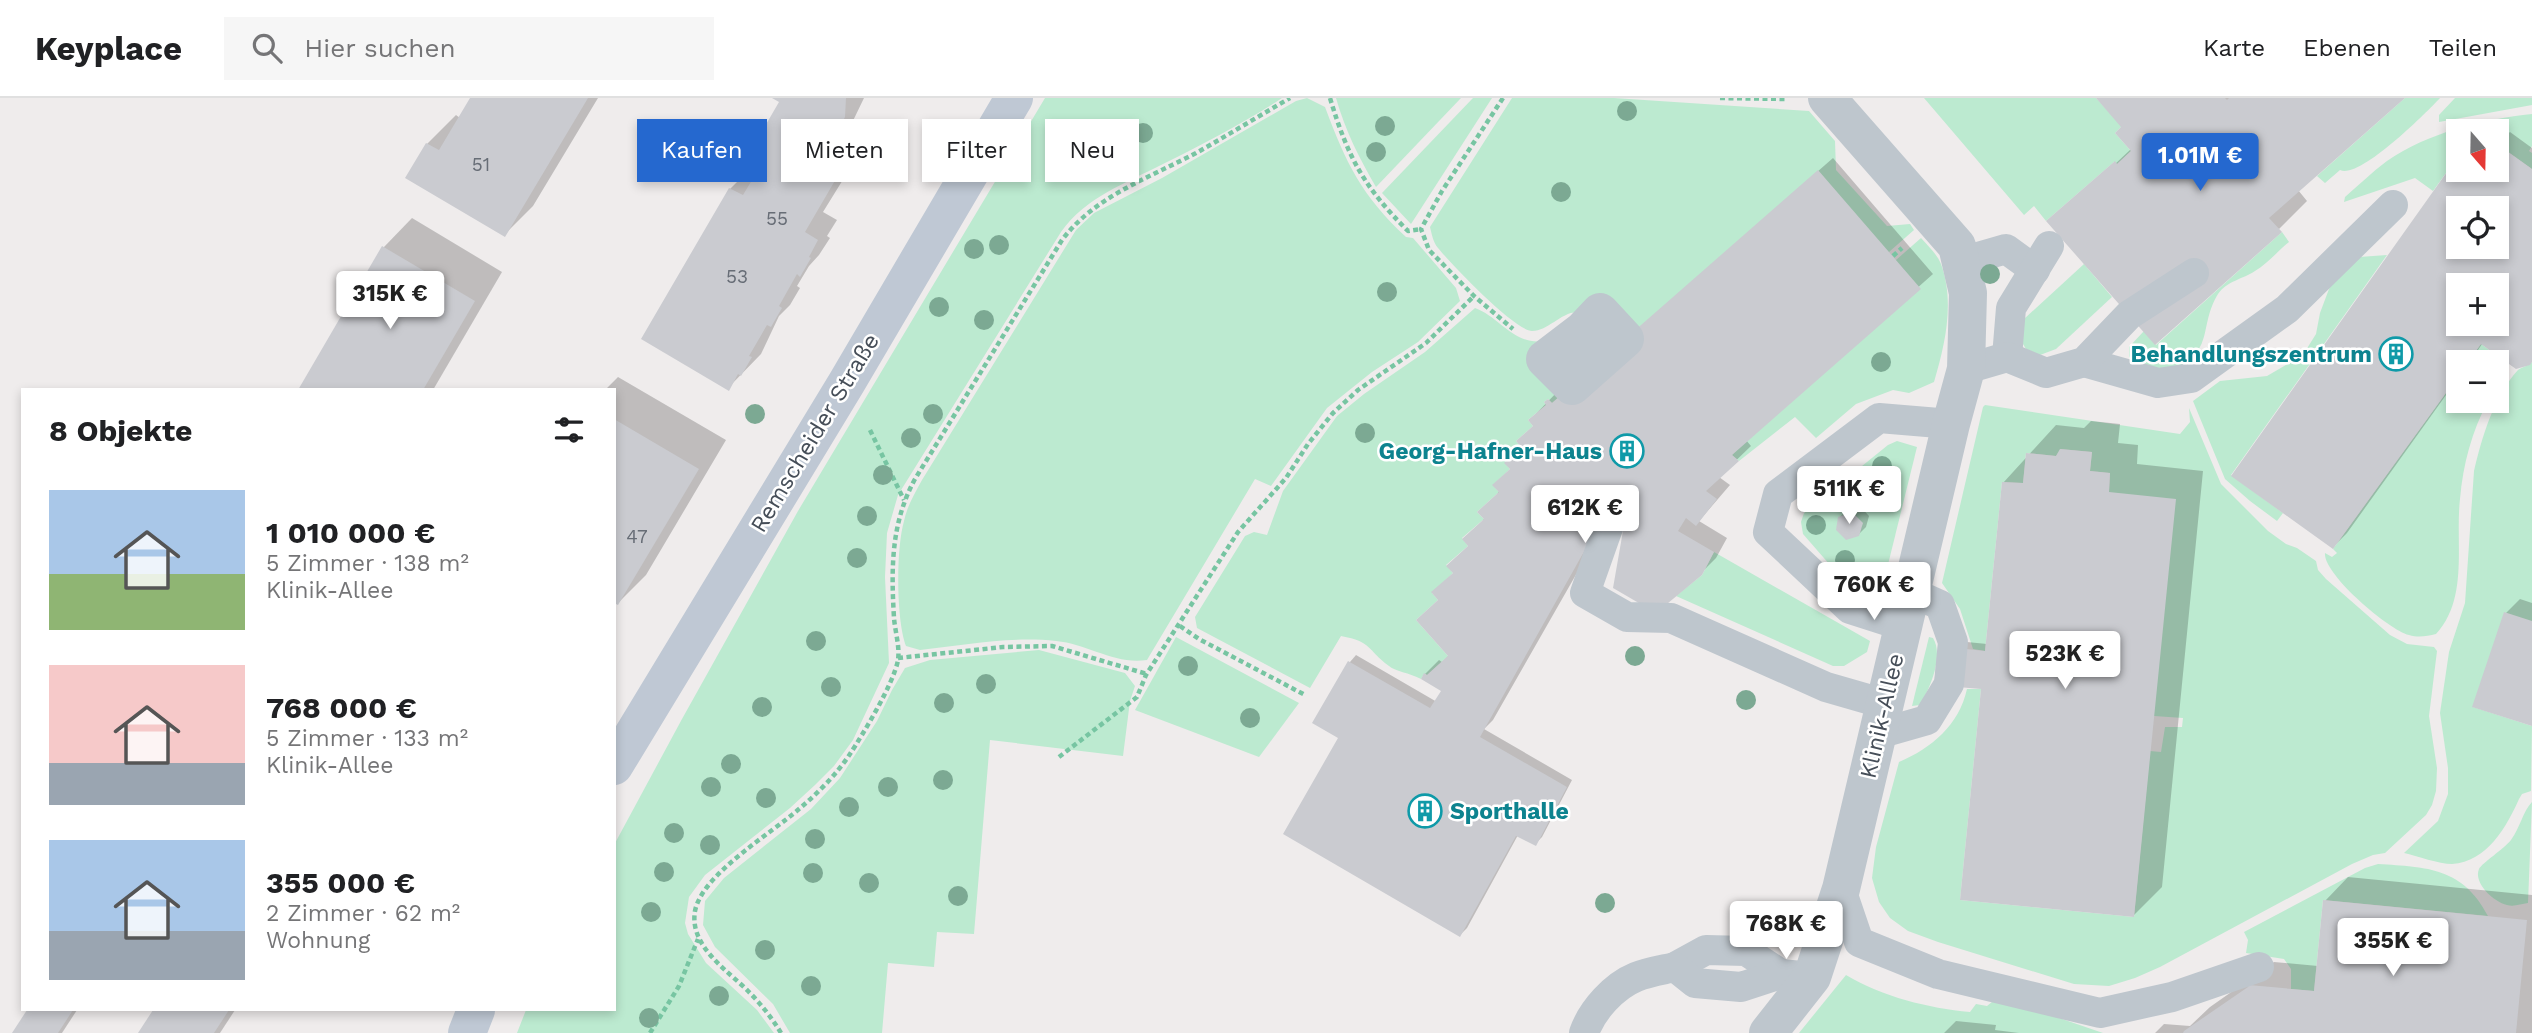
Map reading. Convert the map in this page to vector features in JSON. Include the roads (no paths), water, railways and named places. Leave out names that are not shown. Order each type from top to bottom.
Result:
[{"type":"main road","name":"Remscheider Straße","points":[[616,763],[847,382],[1014,98]]},
{"type":"main road","points":[[467,1033],[476,1011]]},
{"type":"street","name":"Klinik-Allee","points":[[1768,1033],[1841,889],[1966,369],[1968,293],[1956,246],[1902,168],[1809,99]]},
{"type":"lane","points":[[2084,362],[2158,383],[2191,378],[2287,309],[2393,205]]},
{"type":"lane","points":[[1961,262],[2006,249],[2042,258],[2011,308],[2007,357]]},
{"type":"lane","points":[[1966,369],[2007,357],[2046,373],[2084,362],[2129,315],[2194,273]]},
{"type":"lane","points":[[1609,525],[1585,593],[1627,617],[1671,618],[1826,687],[1881,719],[1927,720],[1950,684],[1953,642],[1940,606],[1850,609],[1768,532],[1778,494],[1878,418],[1951,424]]},
{"type":"lane","points":[[1841,889],[1859,942],[1938,974],[2100,1013],[2172,998],[2259,967]]},
{"type":"lane","points":[[1584,1033],[1609,994],[1635,977],[1675,967],[1706,950],[1746,951],[1797,975]]},
{"type":"place","name":"Behandlungszentrum","points":[[2396,354]]},
{"type":"place","name":"Georg-Hafner-Haus","points":[[1627,451]]},
{"type":"place","name":"Sporthalle","points":[[1425,811]]}]
